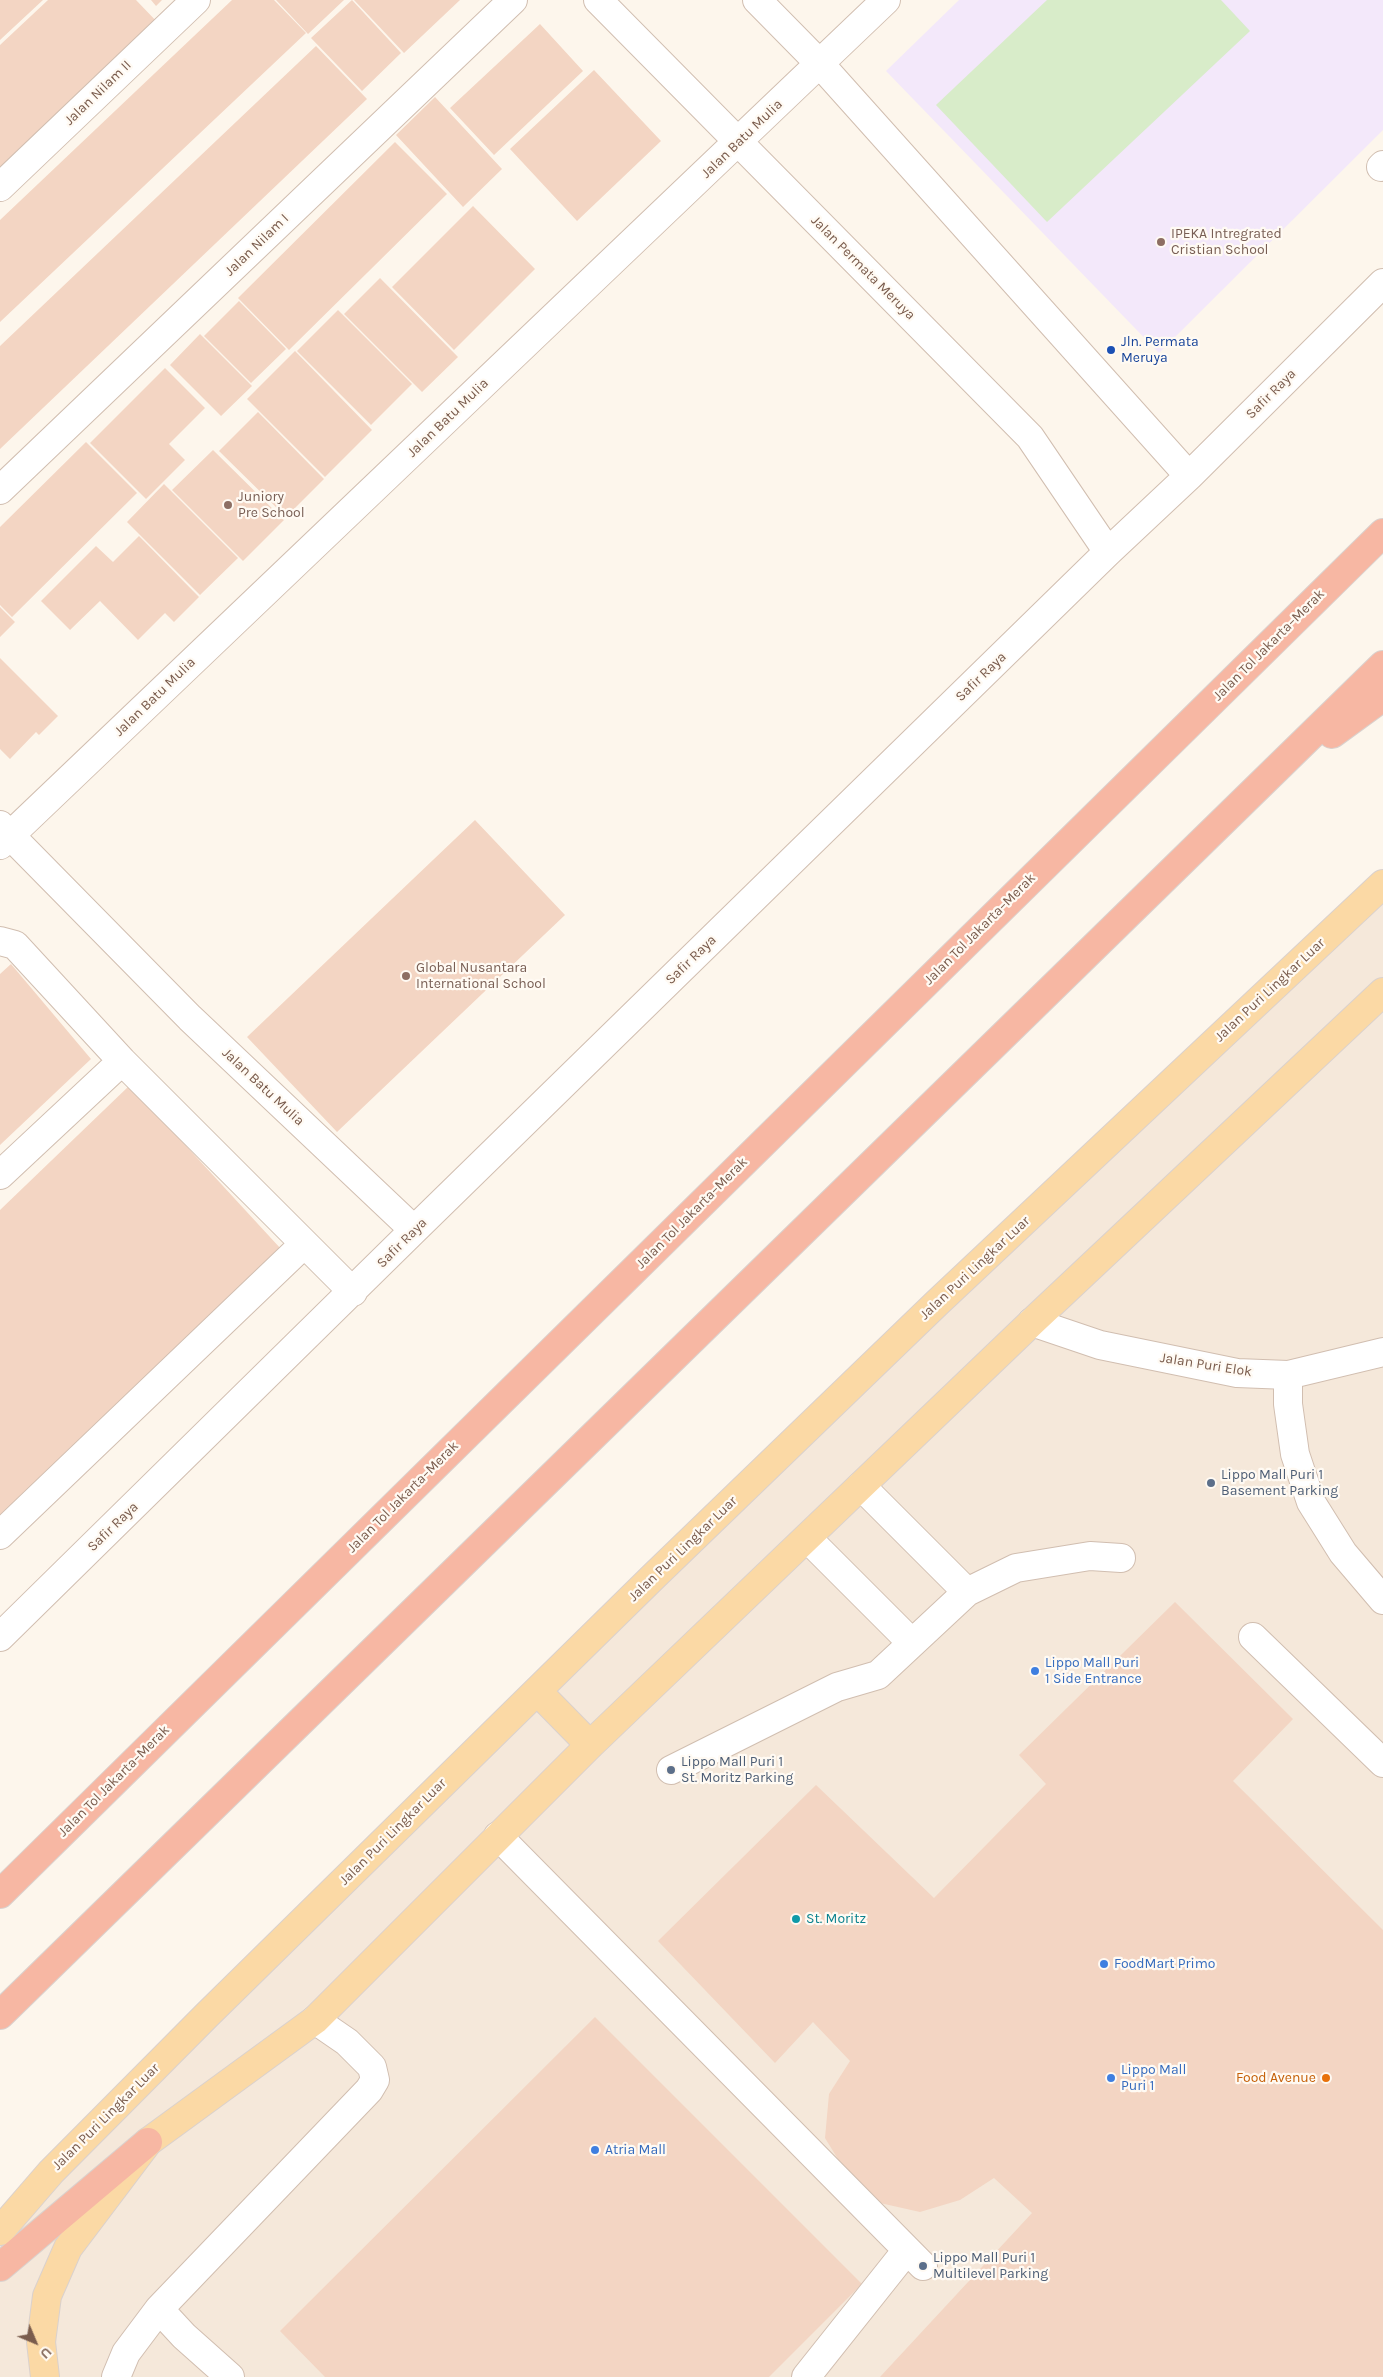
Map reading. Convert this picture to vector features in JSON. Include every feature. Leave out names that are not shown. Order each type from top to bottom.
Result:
[{"type":"highway","name":"Jalan Tol Jakarta–Merak","points":[[0,1894],[1383,533]]},
{"type":"highway","points":[[0,2015],[1383,665]]},
{"type":"highway","points":[[1248,796],[1383,697]]},
{"type":"highway","points":[[0,2267],[148,2142]]},
{"type":"main road","name":"Jalan Puri Lingkar Luar","points":[[0,2231],[51,2172],[200,2022],[537,1690],[930,1310],[1383,884]]},
{"type":"main road","points":[[44,2377],[41,2342],[47,2296],[68,2248],[148,2142],[315,2020],[590,1745],[808,1539],[1032,1322],[1383,992]]},
{"type":"main road","points":[[537,1690],[590,1745]]},
{"type":"street","name":"Jalan Nilam II","points":[[0,187],[196,0]]},
{"type":"street","name":"Jalan Nilam I","points":[[0,490],[513,0]]},
{"type":"street","name":"Jalan Permata Meruya","points":[[598,0],[1030,438],[1108,552]]},
{"type":"street","points":[[757,0],[820,64],[1189,476]]},
{"type":"street","name":"Jalan Batu Mulia","points":[[414,1230],[190,1018],[3,835],[738,143],[886,0]]},
{"type":"street","name":"Safir Raya","points":[[0,1638],[414,1230],[1108,552],[1189,476],[1383,283]]},
{"type":"street","points":[[0,941],[16,945],[122,1061],[303,1245],[353,1292]]},
{"type":"street","points":[[0,1175],[122,1061]]},
{"type":"street","points":[[0,1535],[303,1245]]},
{"type":"street","name":"Jalan Puri Elok","points":[[1032,1322],[1100,1345],[1180,1363],[1237,1373],[1288,1374],[1383,1352]]},
{"type":"street","points":[[1288,1374],[1288,1404],[1295,1454],[1311,1502],[1343,1553],[1383,1600]]},
{"type":"street","points":[[861,1486],[968,1592]]},
{"type":"street","points":[[808,1539],[912,1643]]},
{"type":"street","points":[[671,1770],[837,1687],[878,1675],[968,1592],[1016,1568],[1090,1556],[1121,1558]]},
{"type":"street","points":[[1253,1637],[1383,1763]]},
{"type":"street","points":[[498,1836],[915,2258],[806,2377]]},
{"type":"street","points":[[116,2377],[126,2353],[159,2309],[369,2090],[375,2080],[372,2067],[366,2060],[347,2042],[315,2020]]},
{"type":"street","points":[[159,2309],[184,2336],[230,2377]]},
{"type":"shaded area","name":"IPEKA Intregrated Cristian School","points":[[959,0],[1383,0],[1383,130],[1159,353],[886,71]]},
{"type":"shaded area","points":[[1383,885],[1383,2377],[0,2377],[0,2246],[51,2172]]},
{"type":"green space","points":[[1047,0],[1221,0],[1250,31],[1047,222],[936,105]]},
{"type":"building","points":[[0,0],[43,0],[0,40]]},
{"type":"building","points":[[48,0],[136,0],[160,25],[0,178],[0,45]]},
{"type":"building","points":[[151,0],[162,0],[156,6]]},
{"type":"building","points":[[232,0],[274,0],[306,33],[0,322],[0,220]]},
{"type":"building","points":[[276,0],[344,0],[308,34]]},
{"type":"building","points":[[352,0],[401,53],[362,91],[311,38]]},
{"type":"building","points":[[354,0],[460,0],[404,53]]},
{"type":"building","points":[[540,24],[583,71],[494,155],[450,108]]},
{"type":"building","points":[[316,46],[367,99],[0,449],[0,346]]},
{"type":"building","points":[[594,70],[661,141],[577,221],[510,149]]},
{"type":"building","points":[[435,97],[502,169],[463,207],[396,135]]},
{"type":"building","points":[[395,142],[447,194],[289,350],[238,298]]},
{"type":"building","points":[[473,206],[535,269],[454,350],[392,287]]},
{"type":"building","points":[[380,278],[458,357],[422,392],[344,314]]},
{"type":"building","points":[[239,301],[286,349],[251,383],[204,336]]},
{"type":"building","points":[[338,310],[412,384],[371,425],[297,351]]},
{"type":"building","points":[[200,334],[252,386],[221,416],[170,365]]},
{"type":"building","points":[[295,351],[372,430],[325,477],[247,399]]},
{"type":"building","points":[[165,368],[205,408],[169,444],[185,460],[146,499],[90,443]]},
{"type":"building","points":[[258,412],[324,479],[286,517],[219,451]]},
{"type":"building","points":[[86,442],[137,493],[12,617],[0,605],[0,527]]},
{"type":"building","name":"Juniory Pre School","points":[[213,450],[284,520],[243,561],[172,490]]},
{"type":"building","points":[[164,484],[238,558],[200,595],[127,522]]},
{"type":"building","points":[[139,536],[199,597],[174,622],[165,613],[138,640],[100,601],[70,630],[41,601],[96,546],[113,562]]},
{"type":"building","points":[[0,607],[15,622],[0,637]]},
{"type":"building","points":[[0,658],[58,716],[39,735],[36,732],[10,759],[0,749]]},
{"type":"building","name":"Global Nusantara International School","points":[[475,820],[565,915],[337,1132],[247,1037]]},
{"type":"building","points":[[11,964],[91,1059],[0,1145],[0,974]]},
{"type":"building","points":[[130,1085],[281,1249],[0,1515],[0,1210]]},
{"type":"building","name":"Lippo Mall Puri 1","points":[[1175,1602],[1293,1719],[1233,1781],[1383,1930],[1383,2377],[880,2377],[1032,2213],[994,2178],[960,2200],[920,2212],[880,2203],[849,2177],[825,2138],[829,2094],[850,2061],[813,2022],[775,2063],[658,1941],[816,1785],[934,1898],[1046,1784],[1019,1755]]},
{"type":"building","name":"Atria Mall","points":[[595,2017],[862,2284],[769,2377],[325,2377],[280,2331]]},
{"type":"place","name":"IPEKA Intregrated Cristian School","points":[[1161,242]]},
{"type":"place","name":"Jln. Permata Meruya","points":[[1111,350]]},
{"type":"place","name":"Juniory Pre School","points":[[228,505]]},
{"type":"place","name":"Global Nusantara International School","points":[[406,976]]},
{"type":"place","name":"Lippo Mall Puri 1 Basement Parking","points":[[1211,1483]]},
{"type":"place","name":"Lippo Mall Puri 1 Side Entrance","points":[[1035,1671]]},
{"type":"place","name":"Lippo Mall Puri 1 St. Moritz Parking","points":[[671,1770]]},
{"type":"place","name":"St. Moritz","points":[[796,1919]]},
{"type":"place","name":"FoodMart Primo","points":[[1104,1964]]},
{"type":"place","name":"Lippo Mall Puri 1","points":[[1111,2078]]},
{"type":"place","name":"Food Avenue","points":[[1326,2078]]},
{"type":"place","name":"Atria Mall","points":[[595,2150]]},
{"type":"place","name":"Lippo Mall Puri 1 Multilevel Parking","points":[[923,2266]]}]
